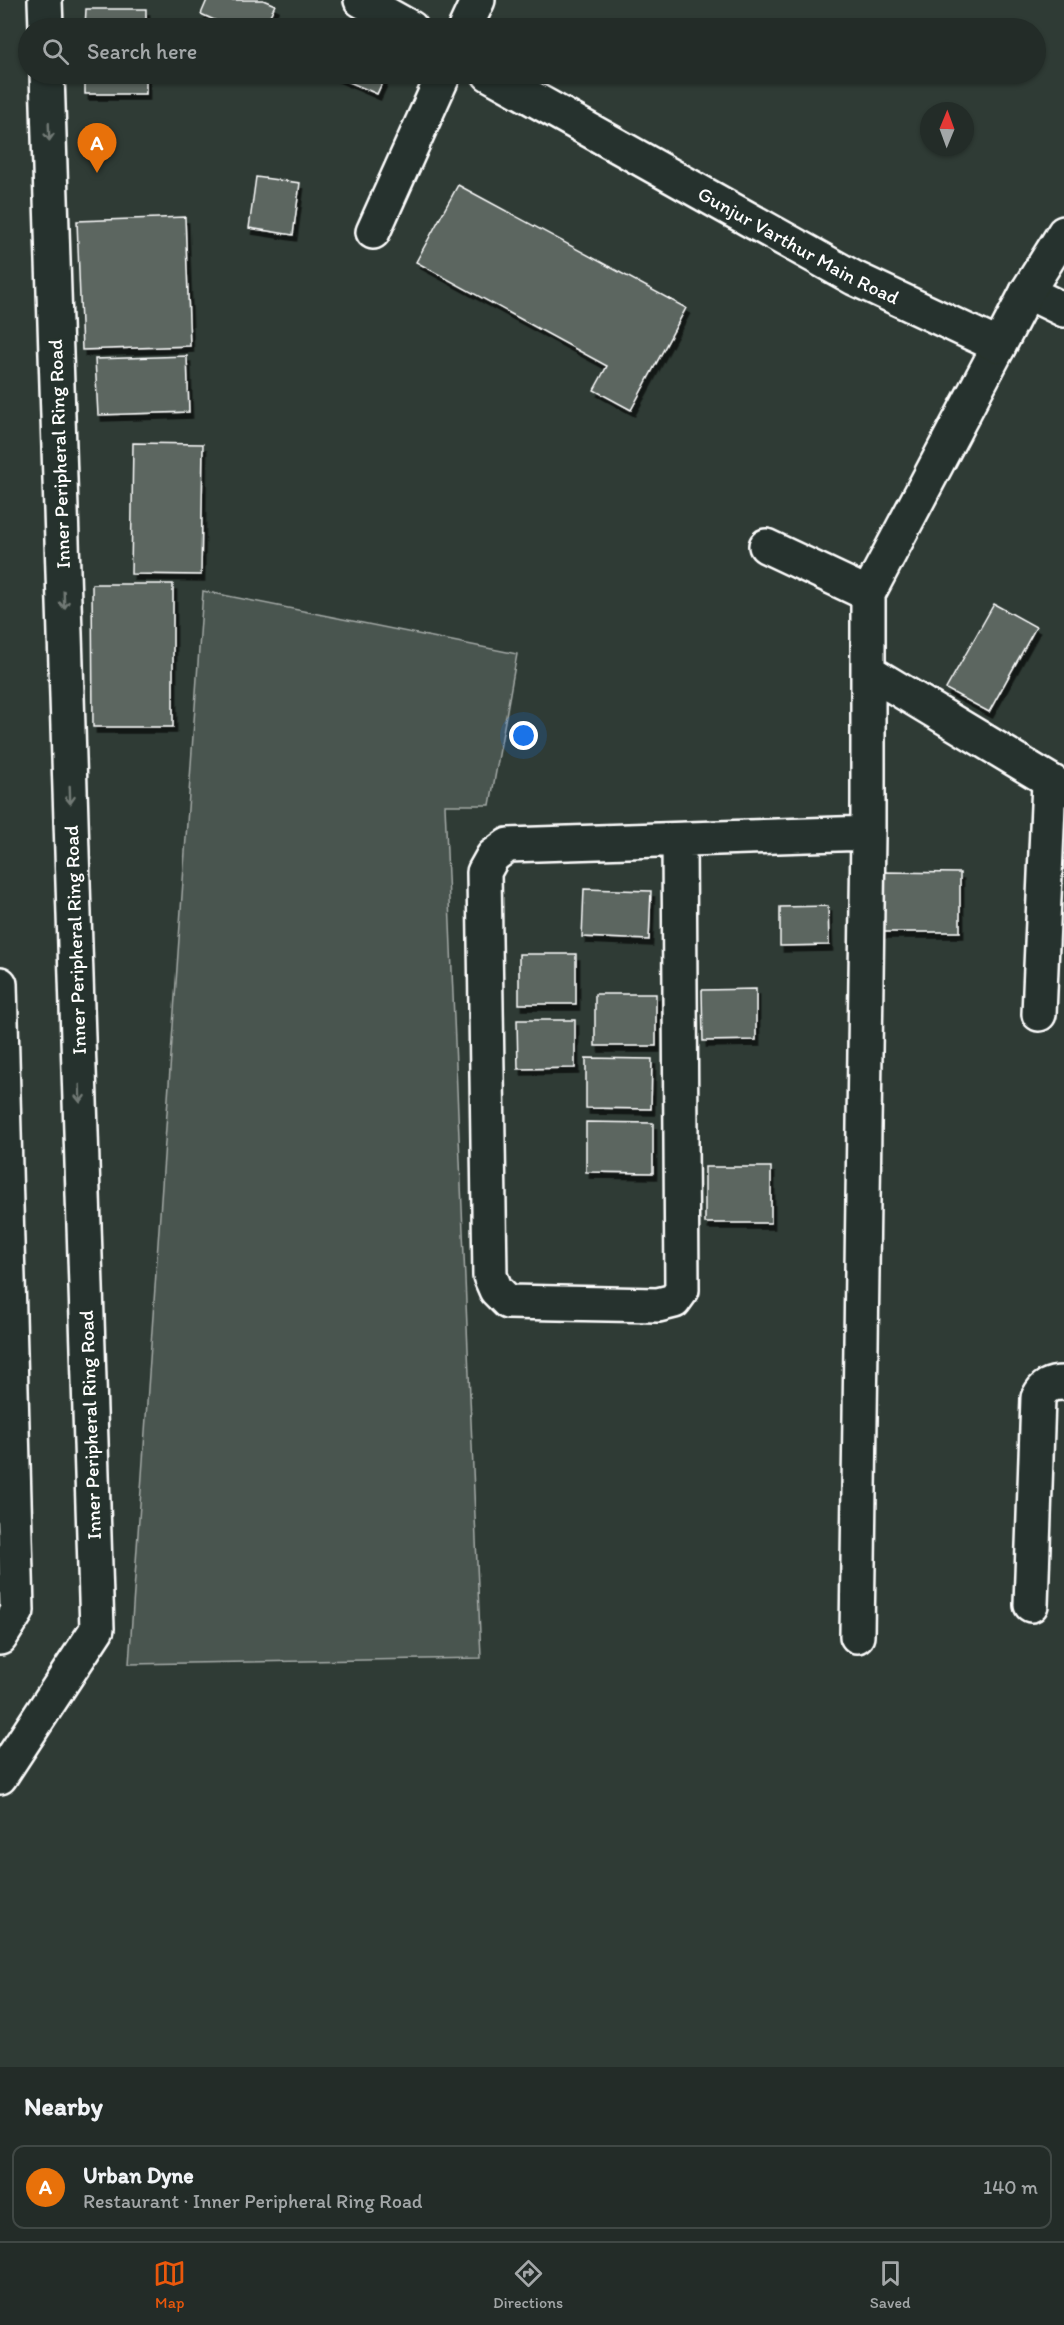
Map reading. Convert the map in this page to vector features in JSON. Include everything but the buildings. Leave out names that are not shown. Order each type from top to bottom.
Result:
[{"type":"street","points":[[45,0],[46,18]]},
{"type":"street","points":[[361,0],[393,18]]},
{"type":"street","points":[[470,18],[478,0]]},
{"type":"street","name":"Inner Peripheral Ring Road","points":[[0,1777],[97,1629],[47,84]]},
{"type":"street","points":[[373,232],[440,84]]},
{"type":"street","name":"Gunjur Varthur Main Road","points":[[507,84],[854,278],[999,346]]},
{"type":"street","points":[[857,1636],[868,834],[868,594],[1027,292],[1064,233]]},
{"type":"street","points":[[1027,292],[1064,310]]},
{"type":"street","points":[[766,546],[868,594]]},
{"type":"street","points":[[868,671],[1056,786],[1039,1014]]},
{"type":"street","points":[[679,840],[682,1290],[674,1301],[658,1305],[508,1302],[496,1290],[490,1276],[484,872],[493,856],[508,845],[868,834]]},
{"type":"street","points":[[0,984],[17,1611],[0,1638]]},
{"type":"street","points":[[1031,1605],[1038,1398],[1043,1388],[1053,1383],[1064,1383]]},
{"type":"shaded area","points":[[203,591],[517,654],[490,805],[445,805],[481,1658],[129,1664]]},
{"type":"place","name":"Urban Dyne","points":[[97,173]]}]
